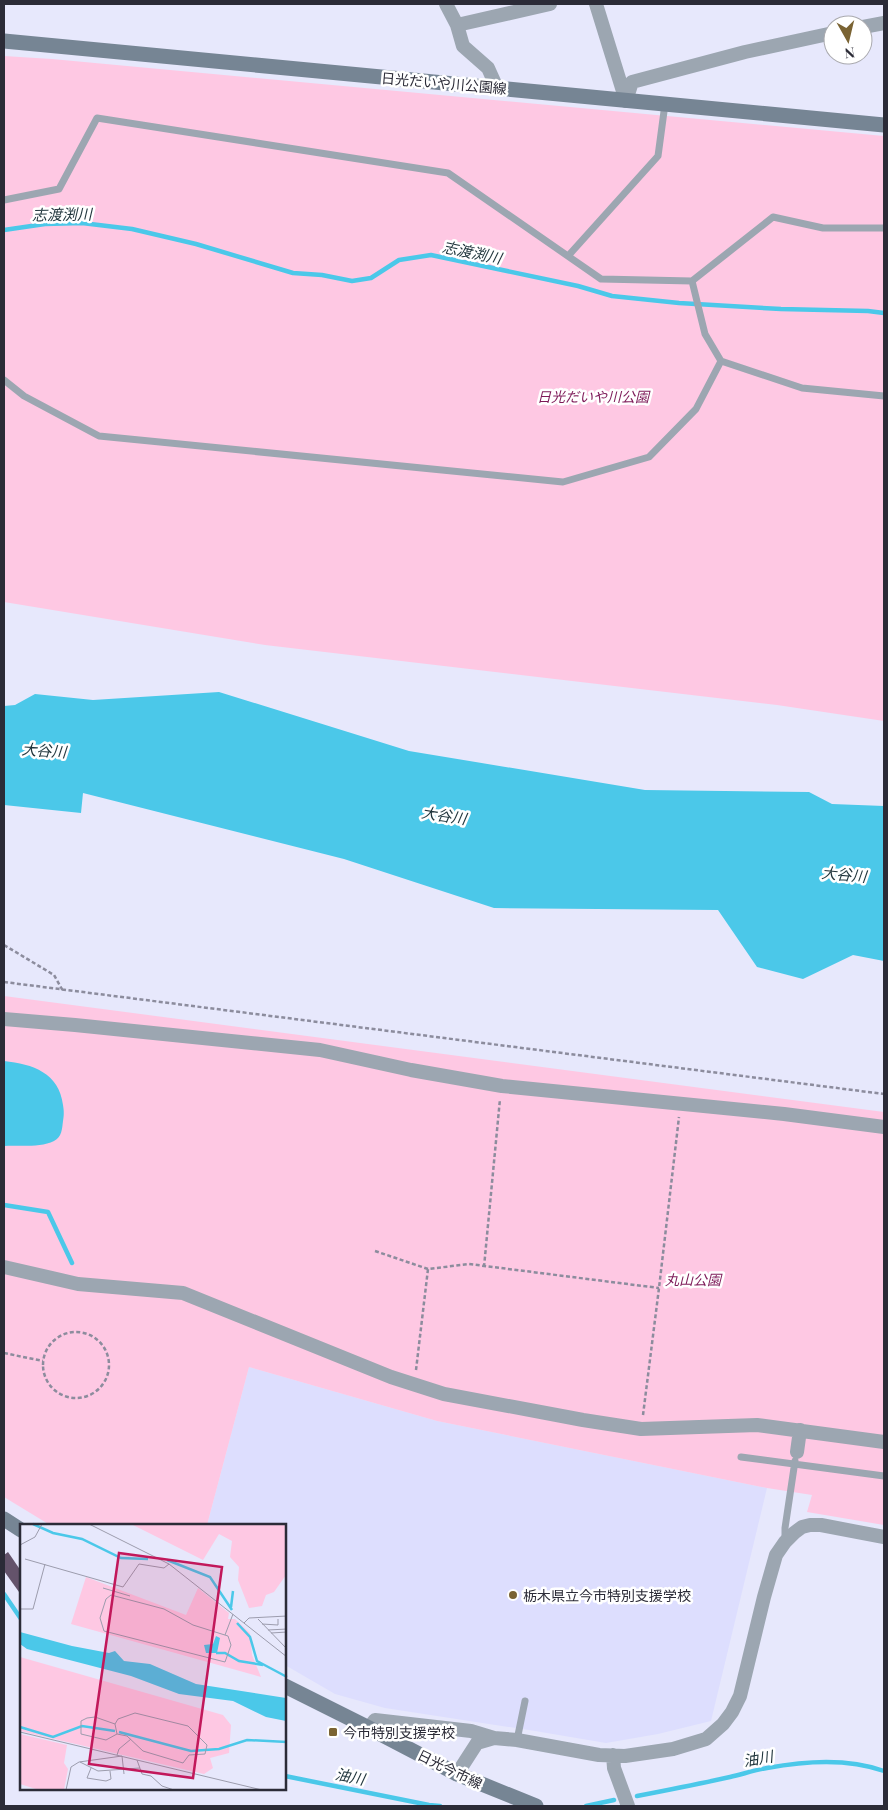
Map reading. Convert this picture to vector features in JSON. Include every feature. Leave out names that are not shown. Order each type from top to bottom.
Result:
[{"type":"main road","name":"日光だいや川公園線","points":[[4,41],[884,125]]},
{"type":"main road","points":[[4,1519],[20,1529]]},
{"type":"main road","name":"日光今市線","points":[[286,1686],[457,1774],[536,1806]]},
{"type":"street","points":[[446,4],[457,25],[462,46],[488,68],[497,88]]},
{"type":"street","points":[[457,25],[550,4]]},
{"type":"street","points":[[596,4],[626,101]]},
{"type":"street","points":[[626,101],[632,82],[745,52],[823,35]]},
{"type":"street","points":[[4,1019],[320,1050],[402,1068],[502,1086],[784,1114],[884,1127]]},
{"type":"street","points":[[4,1267],[78,1284],[183,1293],[391,1377],[444,1394],[583,1420],[641,1428],[756,1425],[884,1442]]},
{"type":"street","points":[[796,1458],[800,1430]]},
{"type":"street","points":[[370,1728],[375,1720],[471,1731],[494,1738],[517,1740],[599,1755],[645,1754],[706,1739],[723,1724],[740,1696],[776,1555],[785,1542],[794,1532],[802,1527],[821,1525],[884,1537]]},
{"type":"street","points":[[457,1774],[477,1743],[494,1738]]},
{"type":"street","points":[[613,1755],[614,1768],[628,1806]]},
{"type":"lane","points":[[568,256],[658,156],[665,104]]},
{"type":"lane","points":[[4,200],[59,189],[97,118],[448,173],[601,279],[692,281],[773,217],[824,228],[884,228]]},
{"type":"lane","points":[[692,281],[705,334],[721,361],[802,388],[884,396]]},
{"type":"lane","points":[[4,380],[24,396],[99,436],[563,482],[649,457],[696,408],[721,361]]},
{"type":"lane","points":[[741,1457],[796,1458],[884,1476]]},
{"type":"lane","points":[[785,1542],[785,1528],[796,1458]]},
{"type":"lane","points":[[517,1740],[525,1701]]},
{"type":"path","points":[[4,945],[54,975],[63,991]]},
{"type":"path","points":[[4,982],[884,1094]]},
{"type":"path","points":[[484,1267],[502,1086]]},
{"type":"path","points":[[641,1428],[681,1104]]},
{"type":"path","points":[[375,1251],[428,1269],[469,1264],[659,1288]]},
{"type":"path","points":[[414,1384],[428,1269]]},
{"type":"path","points":[[72,1332],[93,1337],[101,1344],[109,1364],[107,1375],[94,1392],[74,1398],[54,1390],[47,1382],[43,1361],[46,1351],[52,1342],[72,1332]]},
{"type":"path","points":[[4,1353],[43,1361]]},
{"type":"shaded area","name":"栃木県立今市特別支援学校","points":[[249,1367],[437,1421],[767,1488],[711,1721],[658,1734],[606,1743],[385,1708],[335,1694],[286,1666],[286,1524],[207,1524]]},
{"type":"green space","name":"日光だいや川公園","points":[[4,56],[884,136],[884,721],[777,705],[265,645],[4,602]]},
{"type":"green space","name":"丸山公園","points":[[4,996],[884,1112],[884,1525],[807,1512],[812,1495],[767,1488],[437,1421],[249,1367],[207,1524],[48,1524],[4,1497]]},
{"type":"water","name":"大谷川","points":[[219,692],[409,751],[645,790],[809,792],[832,804],[884,806],[884,961],[853,955],[803,979],[757,967],[718,910],[494,908],[344,859],[83,793],[81,813],[4,805],[4,706],[15,705],[35,694],[93,700]]},
{"type":"water","points":[[4,1061],[15,1062],[43,1072],[56,1085],[61,1094],[64,1113],[61,1133],[54,1141],[42,1145],[4,1146]]},
{"type":"building","points":[[8,1552],[20,1570],[19,1592],[4,1571],[4,1555]]},
{"type":"waterway","name":"志渡渕川","points":[[4,230],[45,224],[82,223],[132,229],[196,244],[293,273],[322,275],[352,281],[371,278],[399,260],[431,255],[578,286],[612,296],[679,303],[884,313]]},
{"type":"waterway","points":[[4,1205],[48,1212],[72,1263]]},
{"type":"waterway","name":"油川","points":[[4,1594],[20,1618]]},
{"type":"waterway","name":"油川","points":[[637,1796],[762,1769],[811,1762],[841,1762],[884,1771]]},
{"type":"waterway","name":"油川","points":[[286,1776],[440,1806]]},
{"type":"waterway","name":"油川","points":[[586,1806],[614,1800]]},
{"type":"place","name":"栃木県立今市特別支援学校","points":[[513,1595]]},
{"type":"place","name":"今市特別支援学校","points":[[333,1732]]}]
